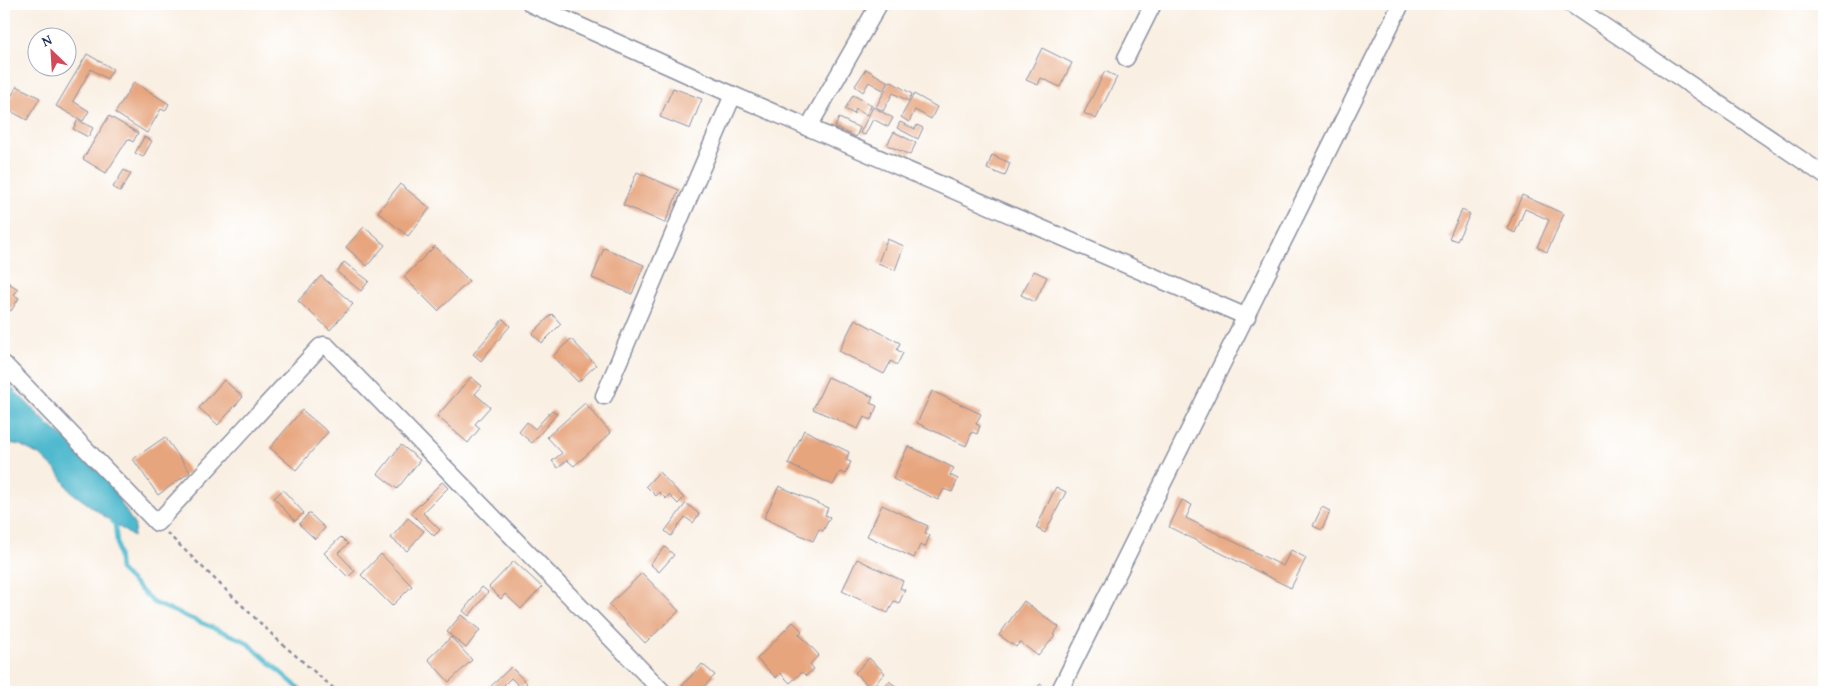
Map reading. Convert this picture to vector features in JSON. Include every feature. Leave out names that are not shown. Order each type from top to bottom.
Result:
[{"type":"street","points":[[532,4],[808,128],[1247,317]]},
{"type":"street","points":[[808,128],[879,4]]},
{"type":"street","points":[[1126,58],[1153,4]]},
{"type":"street","points":[[1059,692],[1401,4]]},
{"type":"street","points":[[1570,4],[1824,175]]},
{"type":"street","points":[[604,396],[733,95]]},
{"type":"street","points":[[4,364],[157,523],[320,347],[328,346],[662,692]]},
{"type":"path","points":[[157,523],[281,643],[338,692]]},
{"type":"water","points":[[4,380],[51,427],[97,464],[135,526],[133,537],[70,491],[58,472],[41,456],[20,445],[4,442]]},
{"type":"building","points":[[1042,48],[1072,63],[1060,87],[1041,78],[1038,85],[1026,80]]},
{"type":"building","points":[[87,54],[113,69],[107,79],[91,69],[73,101],[89,111],[83,121],[56,106],[73,78],[78,78],[78,69]]},
{"type":"building","points":[[866,69],[888,82],[883,90],[869,82],[863,92],[855,86]]},
{"type":"building","points":[[1105,71],[1117,77],[1096,119],[1084,113]]},
{"type":"building","points":[[890,81],[912,94],[908,101],[893,93],[883,111],[876,107]]},
{"type":"building","points":[[134,82],[169,104],[165,111],[161,109],[147,133],[115,113]]},
{"type":"building","points":[[17,86],[40,98],[27,120],[5,108]]},
{"type":"building","points":[[673,88],[702,99],[690,129],[660,117]]},
{"type":"building","points":[[914,94],[937,107],[931,119],[915,110],[909,122],[901,117]]},
{"type":"building","points":[[853,95],[872,105],[866,115],[856,109],[854,114],[845,109]]},
{"type":"building","points":[[873,107],[893,118],[888,127],[873,119],[865,135],[860,133]]},
{"type":"building","points":[[109,116],[138,133],[133,142],[128,139],[106,173],[83,159]]},
{"type":"building","points":[[839,118],[860,128],[856,137],[835,127]]},
{"type":"building","points":[[78,120],[93,128],[88,137],[73,129]]},
{"type":"building","points":[[900,122],[915,129],[917,125],[923,128],[918,139],[897,128]]},
{"type":"building","points":[[894,132],[916,143],[910,155],[887,145]]},
{"type":"building","points":[[144,137],[152,141],[143,157],[135,153]]},
{"type":"building","points":[[992,155],[1010,163],[1005,176],[987,169]]},
{"type":"building","points":[[124,170],[131,174],[120,192],[113,187]]},
{"type":"building","points":[[637,172],[679,190],[665,223],[623,205]]},
{"type":"building","points":[[400,184],[430,208],[408,236],[378,212]]},
{"type":"building","points":[[1522,195],[1564,214],[1547,252],[1537,247],[1549,220],[1525,209],[1515,233],[1507,229]]},
{"type":"building","points":[[1462,210],[1470,214],[1457,241],[1449,238]]},
{"type":"building","points":[[364,227],[385,245],[367,266],[346,247]]},
{"type":"building","points":[[887,239],[904,246],[895,270],[878,263]]},
{"type":"building","points":[[435,246],[469,281],[438,311],[404,277]]},
{"type":"building","points":[[604,248],[644,265],[632,294],[592,278]]},
{"type":"building","points":[[344,262],[369,281],[361,291],[337,272]]},
{"type":"building","points":[[1034,271],[1047,277],[1035,302],[1021,295]]},
{"type":"building","points":[[321,276],[353,304],[330,330],[298,301]]},
{"type":"building","points":[[4,280],[18,289],[14,295],[19,298],[11,311],[6,308],[4,312]]},
{"type":"building","points":[[552,314],[561,324],[542,343],[532,334]]},
{"type":"building","points":[[503,319],[510,326],[481,361],[473,354]]},
{"type":"building","points":[[855,319],[900,343],[897,350],[903,353],[897,365],[891,361],[884,374],[839,351]]},
{"type":"building","points":[[571,339],[596,365],[578,382],[553,356]]},
{"type":"building","points":[[471,377],[482,386],[475,394],[490,407],[475,424],[480,428],[468,443],[437,416]]},
{"type":"building","points":[[828,377],[873,397],[870,403],[877,406],[871,420],[864,417],[858,429],[813,409]]},
{"type":"building","points":[[224,380],[243,397],[218,425],[199,408]]},
{"type":"building","points":[[932,391],[981,414],[976,424],[980,426],[977,434],[972,432],[966,446],[917,423]]},
{"type":"building","points":[[585,403],[611,433],[574,466],[567,460],[558,468],[552,461],[562,453],[547,437]]},
{"type":"building","points":[[302,410],[328,432],[296,470],[270,448]]},
{"type":"building","points":[[552,410],[557,414],[532,443],[519,432],[527,422],[535,429]]},
{"type":"building","points":[[804,430],[849,452],[846,460],[851,462],[845,474],[840,472],[833,485],[788,464]]},
{"type":"building","points":[[165,437],[190,472],[158,495],[133,459]]},
{"type":"building","points":[[401,445],[420,460],[397,489],[378,474]]},
{"type":"building","points":[[908,446],[954,468],[950,475],[958,479],[952,492],[944,489],[938,500],[893,479]]},
{"type":"building","points":[[659,472],[684,498],[678,504],[669,495],[666,499],[659,492],[656,496],[646,486]]},
{"type":"building","points":[[442,482],[448,488],[423,513],[440,530],[434,536],[411,513]]},
{"type":"building","points":[[779,486],[828,508],[825,515],[830,517],[823,531],[819,529],[813,541],[764,518]]},
{"type":"building","points":[[1056,487],[1066,492],[1045,533],[1036,528]]},
{"type":"building","points":[[283,490],[304,513],[295,521],[274,498]]},
{"type":"building","points":[[1182,500],[1192,505],[1186,518],[1283,566],[1291,550],[1306,558],[1291,588],[1169,527]]},
{"type":"building","points":[[686,503],[699,514],[693,523],[685,517],[671,536],[665,531]]},
{"type":"building","points":[[882,505],[928,526],[925,533],[930,535],[925,547],[920,545],[914,558],[867,536]]},
{"type":"building","points":[[1322,507],[1330,511],[1322,530],[1313,526]]},
{"type":"building","points":[[309,513],[325,528],[315,539],[299,524]]},
{"type":"building","points":[[408,518],[424,531],[407,551],[391,538]]},
{"type":"building","points":[[341,537],[348,544],[338,553],[355,571],[348,577],[324,553]]},
{"type":"building","points":[[665,547],[674,555],[659,572],[650,564]]},
{"type":"building","points":[[381,554],[412,586],[392,606],[361,575]]},
{"type":"building","points":[[857,559],[903,581],[900,588],[905,590],[899,603],[894,601],[888,613],[842,591]]},
{"type":"building","points":[[514,561],[542,587],[521,609],[505,594],[501,599],[489,587]]},
{"type":"building","points":[[642,573],[679,611],[645,643],[609,605]]},
{"type":"building","points":[[482,587],[488,592],[469,616],[463,611]]},
{"type":"building","points":[[1024,601],[1059,627],[1053,635],[1055,636],[1038,656],[1020,642],[1016,647],[999,635]]},
{"type":"building","points":[[461,615],[480,630],[466,648],[447,632]]},
{"type":"building","points":[[793,622],[802,631],[799,634],[819,655],[810,664],[814,669],[806,676],[802,672],[790,683],[780,673],[776,678],[757,659]]},
{"type":"building","points":[[451,637],[472,660],[449,682],[428,659]]},
{"type":"building","points":[[869,658],[885,673],[871,688],[855,673]]},
{"type":"building","points":[[702,664],[715,675],[699,692],[686,692],[680,688]]},
{"type":"building","points":[[511,667],[527,683],[521,688],[511,678],[497,692],[485,692]]},
{"type":"building","points":[[889,681],[897,687],[893,692],[880,692]]},
{"type":"building","points":[[1040,684],[1048,689],[1045,692],[1035,692]]},
{"type":"waterway","points":[[112,520],[115,525],[120,570],[154,603],[245,641],[303,692]]}]
